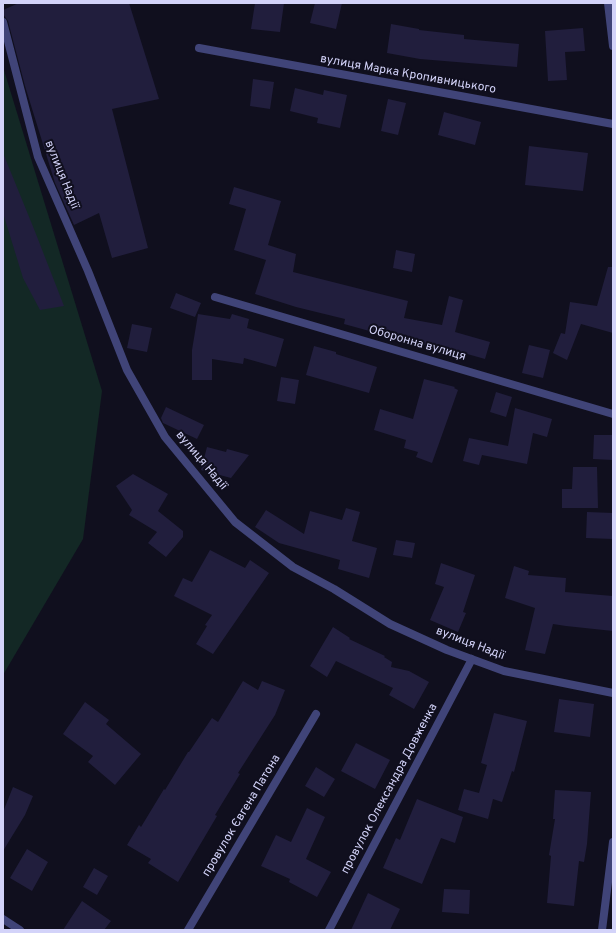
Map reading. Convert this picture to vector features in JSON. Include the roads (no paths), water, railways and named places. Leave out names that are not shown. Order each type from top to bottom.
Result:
[{"type":"street","points":[[608,3],[613,46]]},
{"type":"street","name":"вулиця Надії","points":[[3,22],[38,157],[88,270],[127,370],[165,437],[235,522],[293,567],[334,589],[390,624],[448,650],[504,671],[613,693]]},
{"type":"street","name":"вулиця Марка Кропивницького","points":[[199,48],[613,124]]},
{"type":"street","name":"Оборонна вулиця","points":[[215,297],[613,414]]},
{"type":"street","name":"провулок Олександра Довженка","points":[[330,930],[472,659]]},
{"type":"street","name":"провулок Євгена Патона","points":[[188,930],[316,714]]},
{"type":"street","points":[[602,930],[613,842]]},
{"type":"street","points":[[3,919],[20,930]]}]
